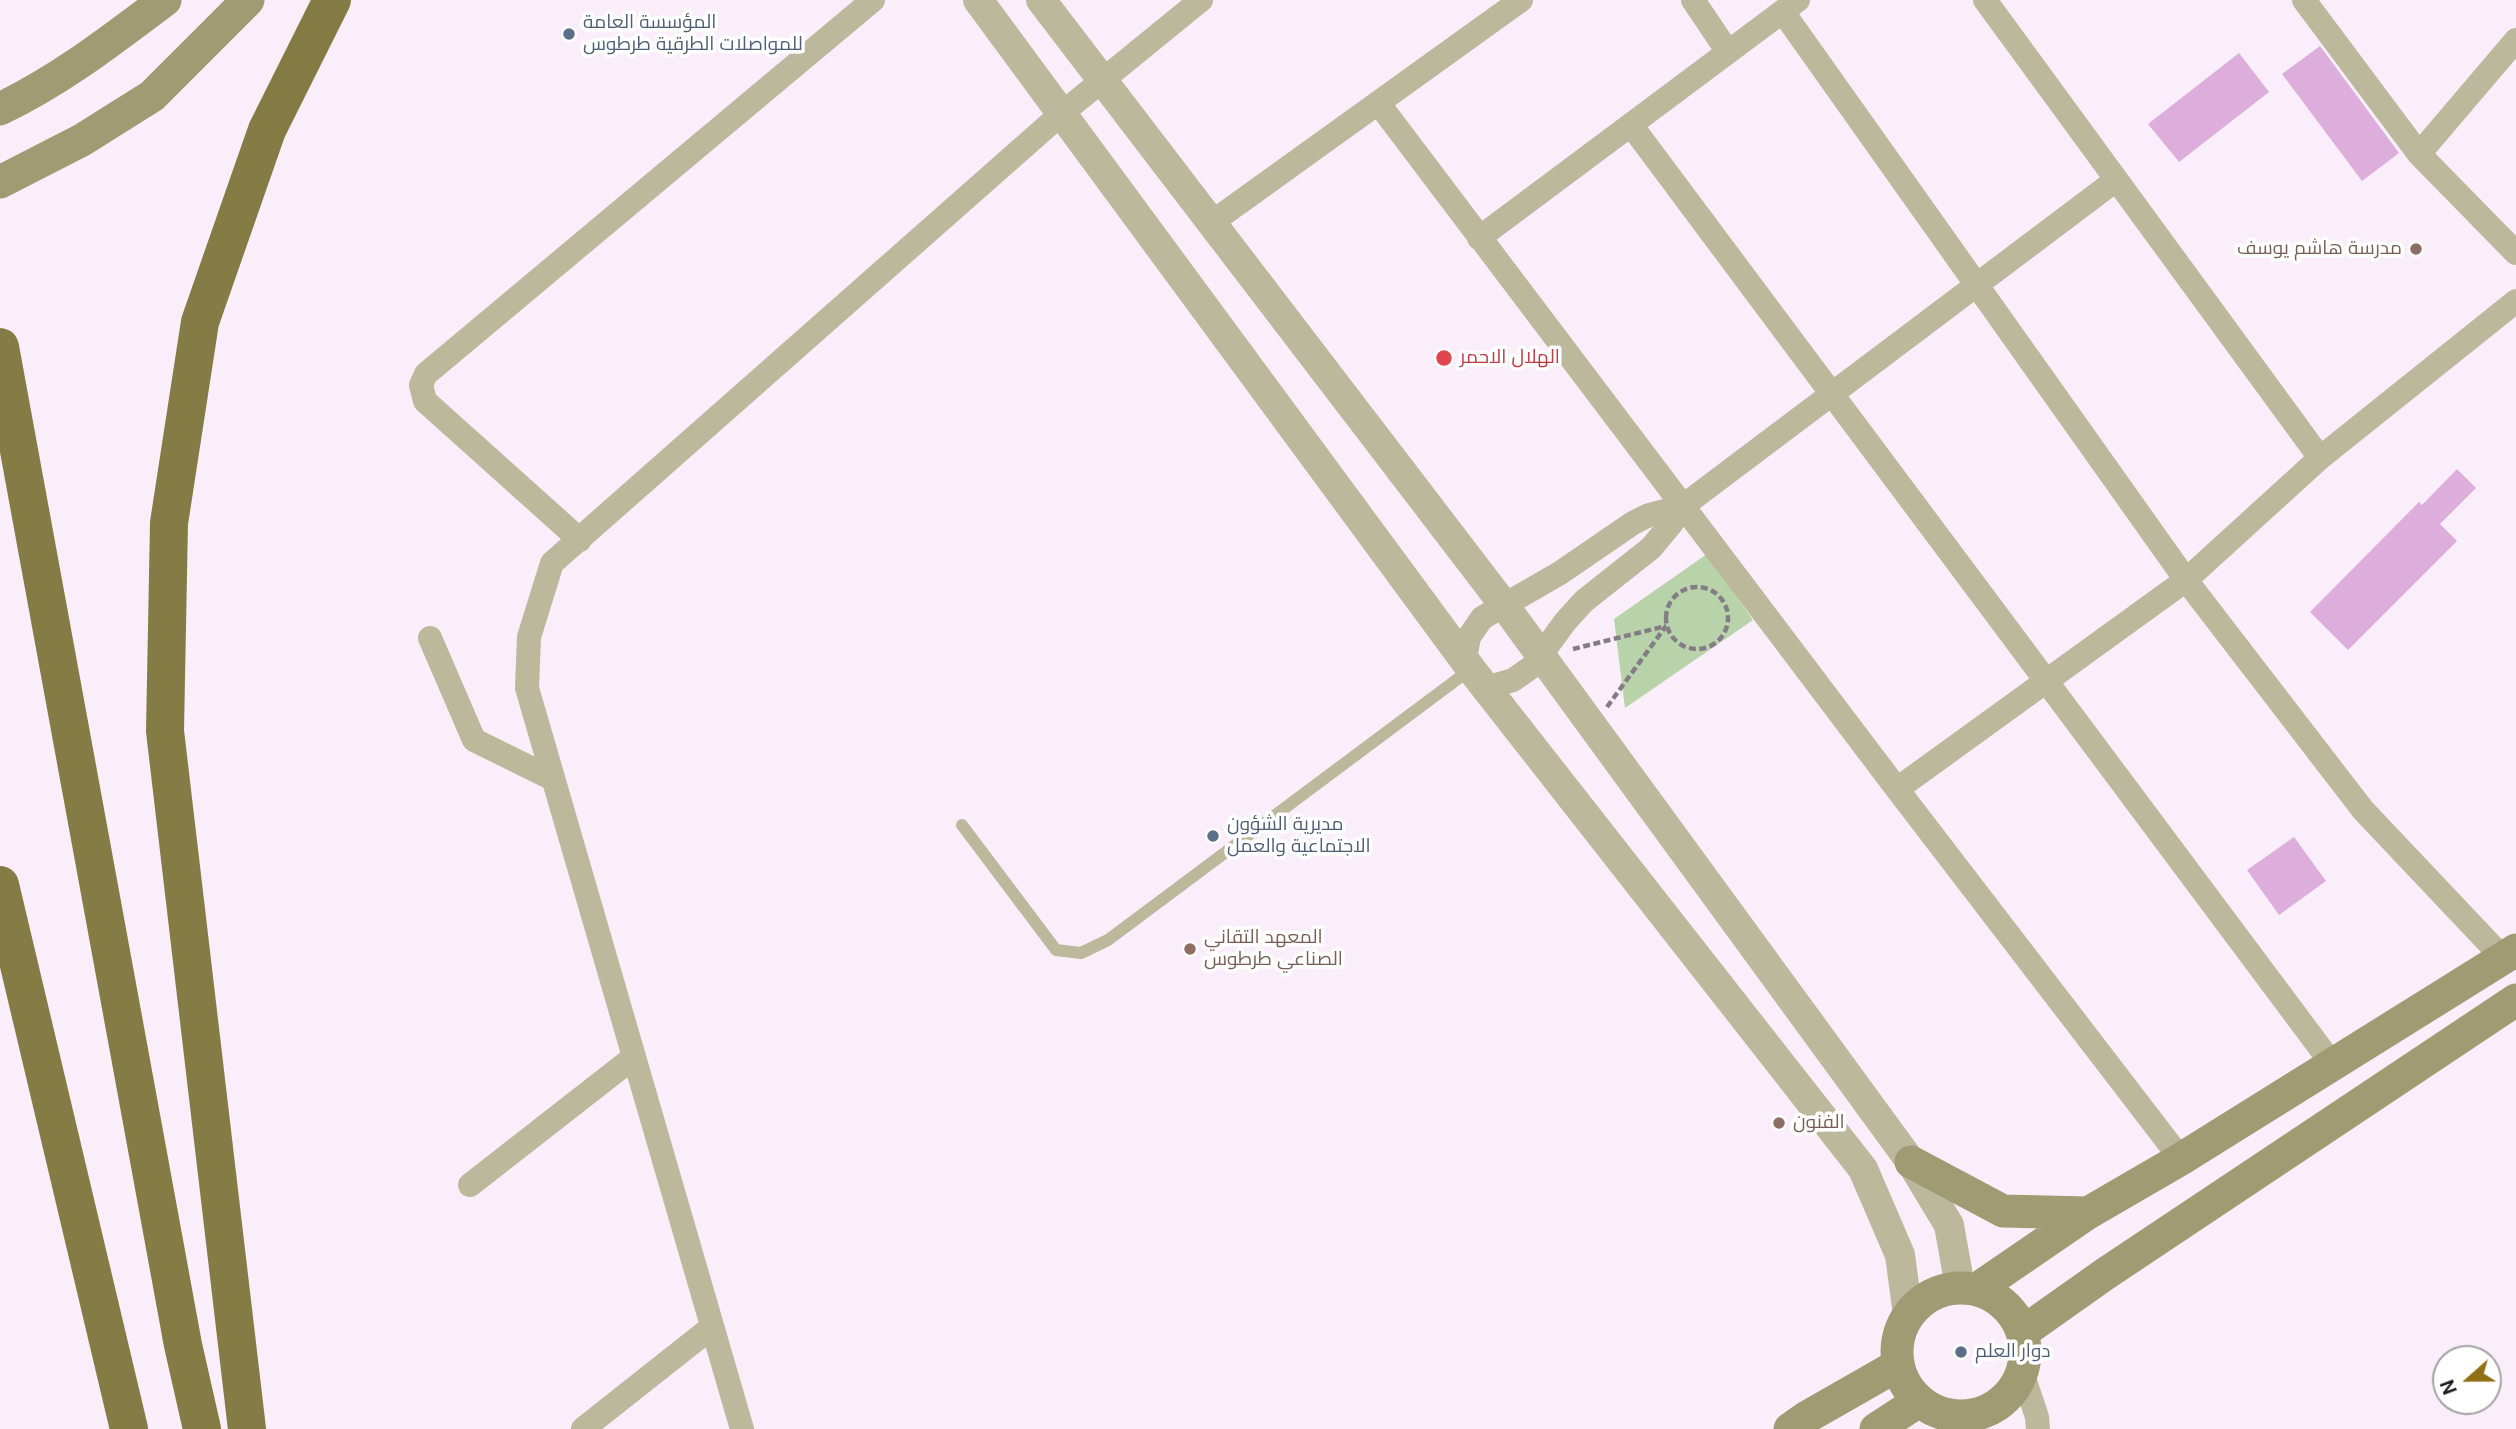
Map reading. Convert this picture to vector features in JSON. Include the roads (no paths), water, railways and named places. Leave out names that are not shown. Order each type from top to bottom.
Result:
[{"type":"highway","points":[[247,1429],[165,731],[169,523],[200,322],[267,131],[332,0]]},
{"type":"highway","points":[[0,347],[183,1345],[202,1429]]},
{"type":"highway","points":[[0,885],[130,1429]]},
{"type":"main road","points":[[0,109],[40,90],[92,56],[165,0]]},
{"type":"main road","points":[[0,182],[82,140],[152,96],[248,0]]},
{"type":"main road","points":[[1939,1415],[1906,1384],[1898,1365],[1900,1331],[1908,1315],[1920,1302],[1938,1291],[1969,1288],[2510,955]]},
{"type":"main road","points":[[2023,1332],[2117,1266],[2516,1000]]},
{"type":"main road","points":[[1911,1162],[2003,1211],[2088,1213]]},
{"type":"main road","points":[[1876,1429],[1939,1415],[1962,1417],[1982,1413],[2012,1391],[2023,1375],[2027,1354],[2023,1332],[2006,1304],[1969,1288]]},
{"type":"main road","points":[[1790,1429],[1898,1365]]},
{"type":"street","points":[[115,37],[135,0]]},
{"type":"street","points":[[580,540],[425,401],[421,385],[426,374],[873,0]]},
{"type":"street","points":[[978,0],[1474,672],[1863,1168],[1900,1255],[1908,1315]]},
{"type":"street","points":[[1041,0],[1504,605],[1911,1162],[1949,1225],[1969,1288]]},
{"type":"street","points":[[742,1429],[527,688],[529,637],[552,563],[1061,114],[1201,0]]},
{"type":"street","points":[[1211,223],[1521,0]]},
{"type":"street","points":[[1693,0],[1728,52]]},
{"type":"street","points":[[1985,0],[2320,458]]},
{"type":"street","points":[[2304,0],[2419,154],[2516,253]]},
{"type":"street","points":[[1479,238],[1791,6],[1976,285],[2186,580],[2363,810],[2510,955]]},
{"type":"street","points":[[2419,154],[2516,40]]},
{"type":"street","points":[[1379,104],[2180,1158]]},
{"type":"street","points":[[1631,125],[2333,1065]]},
{"type":"street","points":[[1474,672],[1513,680],[1533,666],[1584,601],[1651,548],[1683,506],[2116,180]]},
{"type":"street","points":[[1897,789],[2186,580],[2320,458],[2516,301]]},
{"type":"street","points":[[1474,672],[1465,648],[1474,627],[1482,618],[1560,572],[1633,523],[1649,515],[1683,506]]},
{"type":"street","points":[[430,638],[474,740],[553,779]]},
{"type":"street","points":[[470,1185],[634,1056]]},
{"type":"street","points":[[583,1429],[712,1327]]},
{"type":"street","points":[[2023,1375],[2037,1417],[2038,1429]]},
{"type":"lane","points":[[962,825],[1056,950],[1081,953],[1108,940],[1474,672]]},
{"type":"place","name":"المؤسسة العامة للمواصلات الطرقية طرطوس","points":[[569,34]]},
{"type":"place","name":"مدرسة هاشم يوسف","points":[[2416,249]]},
{"type":"place","name":"الهلال الاحمر","points":[[1444,358]]},
{"type":"place","name":"مديرية الشؤون الاجتماعية والعمل","points":[[1213,836]]},
{"type":"place","name":"المعهد التقاني الصناعي طرطوس","points":[[1190,949]]},
{"type":"place","name":"الفنون","points":[[1779,1123]]},
{"type":"place","name":"دوار العلم","points":[[1961,1352]]}]
